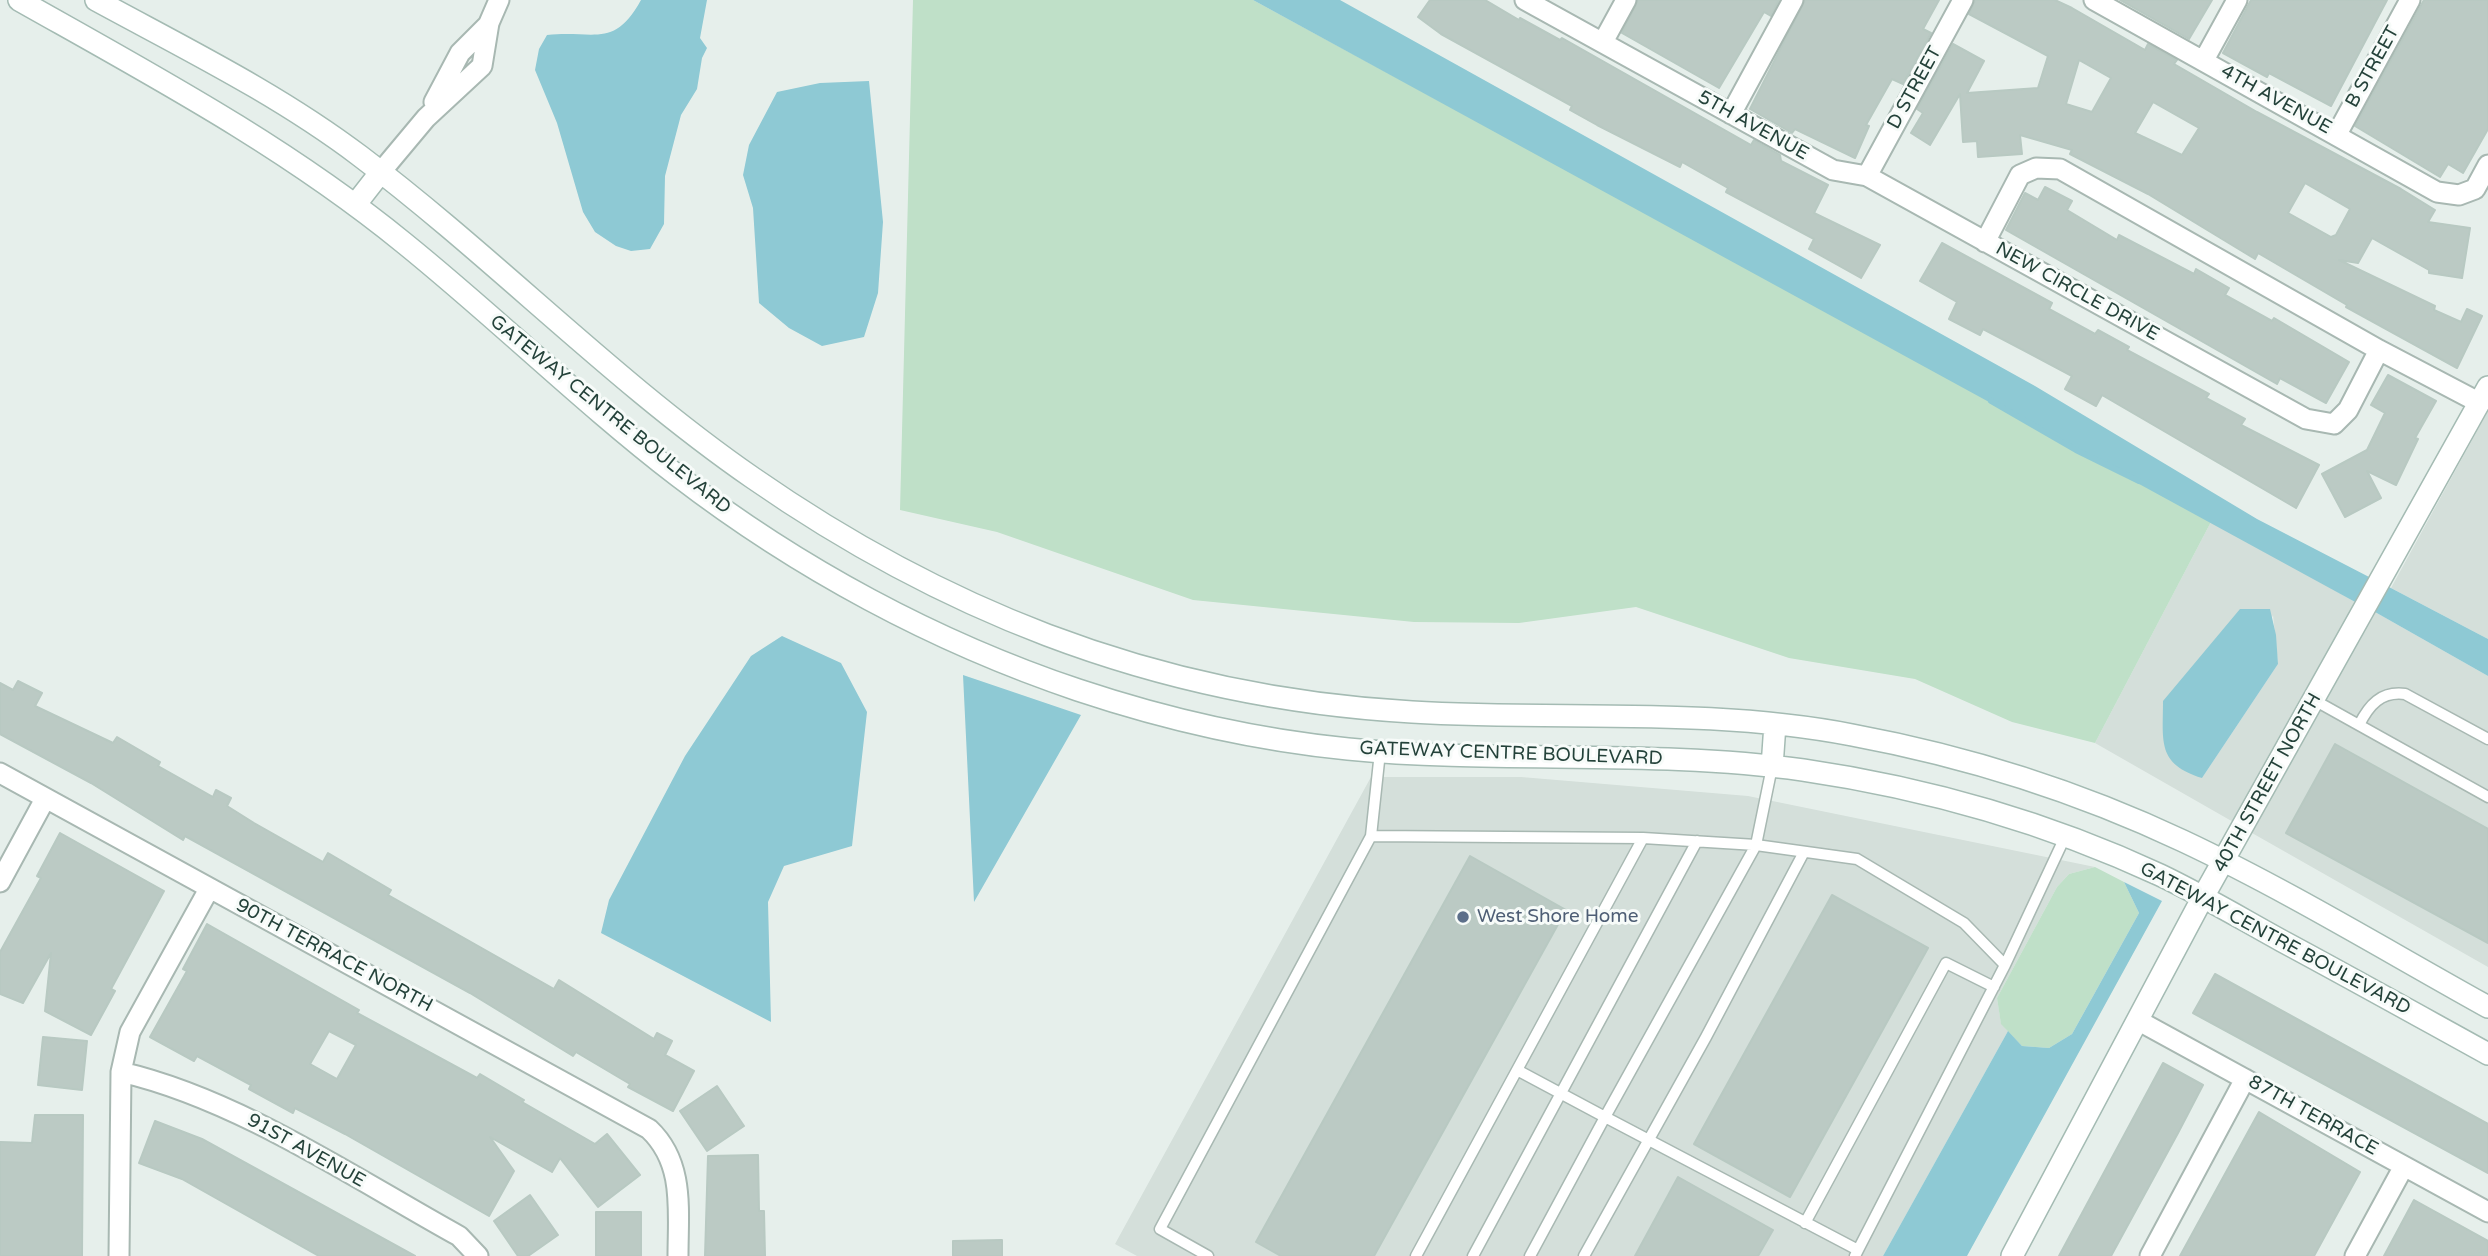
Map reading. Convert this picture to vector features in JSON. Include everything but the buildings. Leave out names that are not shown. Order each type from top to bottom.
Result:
[{"type":"street","name":"GATEWAY CENTRE BOULEVARD","points":[[19,0],[246,129],[355,205],[403,242],[673,472],[746,525],[818,570],[904,618],[993,658],[1079,690],[1170,717],[1266,737],[1380,751],[1652,758],[1772,766],[1891,786],[1954,802],[2065,837],[2164,877],[2488,1054]]},
{"type":"street","name":"GATEWAY CENTRE BOULEVARD","points":[[96,0],[275,96],[380,173],[656,403],[747,475],[830,530],[899,569],[978,607],[1135,665],[1219,685],[1310,701],[1410,712],[1740,720],[1850,735],[2029,781],[2152,828],[2225,861],[2488,1007]]},
{"type":"street","points":[[355,205],[426,118],[482,66],[489,23],[499,0]]},
{"type":"street","name":"5TH AVENUE","points":[[1525,0],[1833,170],[1867,176],[1985,242]]},
{"type":"street","points":[[1603,42],[1626,0]]},
{"type":"street","points":[[1731,114],[1793,0]]},
{"type":"street","name":"D STREET","points":[[1867,176],[1963,0]]},
{"type":"street","name":"4TH AVENUE","points":[[2094,0],[2437,192],[2459,195],[2475,189],[2488,165]]},
{"type":"street","points":[[2204,60],[2237,0]]},
{"type":"street","name":"B STREET","points":[[2337,134],[2410,0]]},
{"type":"street","name":"NEW CIRCLE DRIVE","points":[[2379,350],[2348,411],[2334,424],[2306,419],[1985,242],[2020,175],[2036,168],[2060,169],[2379,350],[2484,395]]},
{"type":"street","name":"40TH STREET NORTH","points":[[2012,1256],[2203,897],[2484,395]]},
{"type":"street","points":[[1772,766],[1775,724]]},
{"type":"street","name":"90TH TERRACE NORTH","points":[[0,773],[633,1119],[665,1144],[673,1164],[678,1196],[678,1256]]},
{"type":"street","points":[[0,882],[45,799]]},
{"type":"street","points":[[119,1256],[121,1072],[130,1032],[209,888]]},
{"type":"street","name":"87TH TERRACE","points":[[2139,1021],[2488,1212]]},
{"type":"street","name":"91ST AVENUE","points":[[121,1072],[165,1082],[241,1115],[459,1236],[478,1256]]},
{"type":"street","points":[[2150,1256],[2245,1079]]},
{"type":"street","points":[[2355,1256],[2404,1166]]},
{"type":"lane","points":[[2359,725],[2375,701],[2394,693],[2405,694],[2488,740]]},
{"type":"lane","points":[[2314,700],[2488,797]]},
{"type":"lane","points":[[1208,1256],[1160,1228],[1371,836],[1380,751]]},
{"type":"lane","points":[[1530,1256],[1756,845],[1772,766]]},
{"type":"lane","points":[[1371,836],[1643,838],[1756,845],[1857,859],[1964,923],[2005,965]]},
{"type":"lane","points":[[1517,1070],[1857,1253],[2005,965],[2065,837]]},
{"type":"lane","points":[[1416,1256],[1643,838]]},
{"type":"lane","points":[[1473,1256],[1697,841]]},
{"type":"lane","points":[[1584,1256],[1804,852]]},
{"type":"lane","points":[[1805,1223],[1946,963],[1994,987]]},
{"type":"shaded area","points":[[2488,411],[2488,639],[2391,588]]},
{"type":"shaded area","points":[[2212,520],[2357,603],[2235,823],[2095,743]],"holes":[[[2273,615],[2278,664],[2202,778]]]},
{"type":"shaded area","points":[[2375,612],[2488,676],[2488,967],[2252,833]]},
{"type":"shaded area","points":[[1371,777],[1521,777],[1748,796],[2095,867],[2069,874],[2057,887],[1997,998],[2001,1023],[2008,1031],[1883,1256],[1137,1256],[1115,1244]]},
{"type":"green space","points":[[913,0],[1253,0],[2212,520],[2095,743],[2012,722],[1915,679],[1789,658],[1636,607],[1519,623],[1414,622],[1193,600],[997,532],[900,510]]},
{"type":"green space","points":[[2095,867],[2124,882],[2139,913],[2072,1034],[2049,1048],[2022,1046],[2001,1024],[1997,998],[2057,887],[2069,874]]},
{"type":"water","points":[[641,0],[707,0],[700,38],[707,48],[702,58],[697,89],[681,115],[665,176],[664,224],[650,249],[631,251],[616,246],[595,232],[583,212],[557,123],[535,70],[539,49],[547,35],[591,35],[612,31],[622,25]]},
{"type":"water","points":[[1253,0],[1340,0],[2035,386],[2257,519],[2371,578],[2357,603]]},
{"type":"water","points":[[869,81],[883,222],[878,293],[864,337],[822,346],[789,328],[759,303],[753,208],[743,175],[749,145],[777,92],[820,83]]},
{"type":"water","points":[[2389,587],[2488,639],[2488,676],[2375,612]]},
{"type":"water","points":[[2240,609],[2270,609],[2276,635],[2278,664],[2202,778],[2177,766],[2170,758],[2163,740],[2163,701]]},
{"type":"water","points":[[782,636],[841,663],[867,712],[852,846],[784,866],[768,902],[771,1022],[601,933],[609,900],[685,756],[751,656]]},
{"type":"water","points":[[963,675],[1081,715],[974,902]]},
{"type":"water","points":[[2124,882],[2162,901],[1967,1256],[1883,1256],[2008,1031],[2022,1046],[2049,1048],[2072,1034],[2139,913]]},
{"type":"waterway","points":[[1991,401],[2076,450],[2139,481]]},
{"type":"place","name":"West Shore Home","points":[[1463,917]]}]
